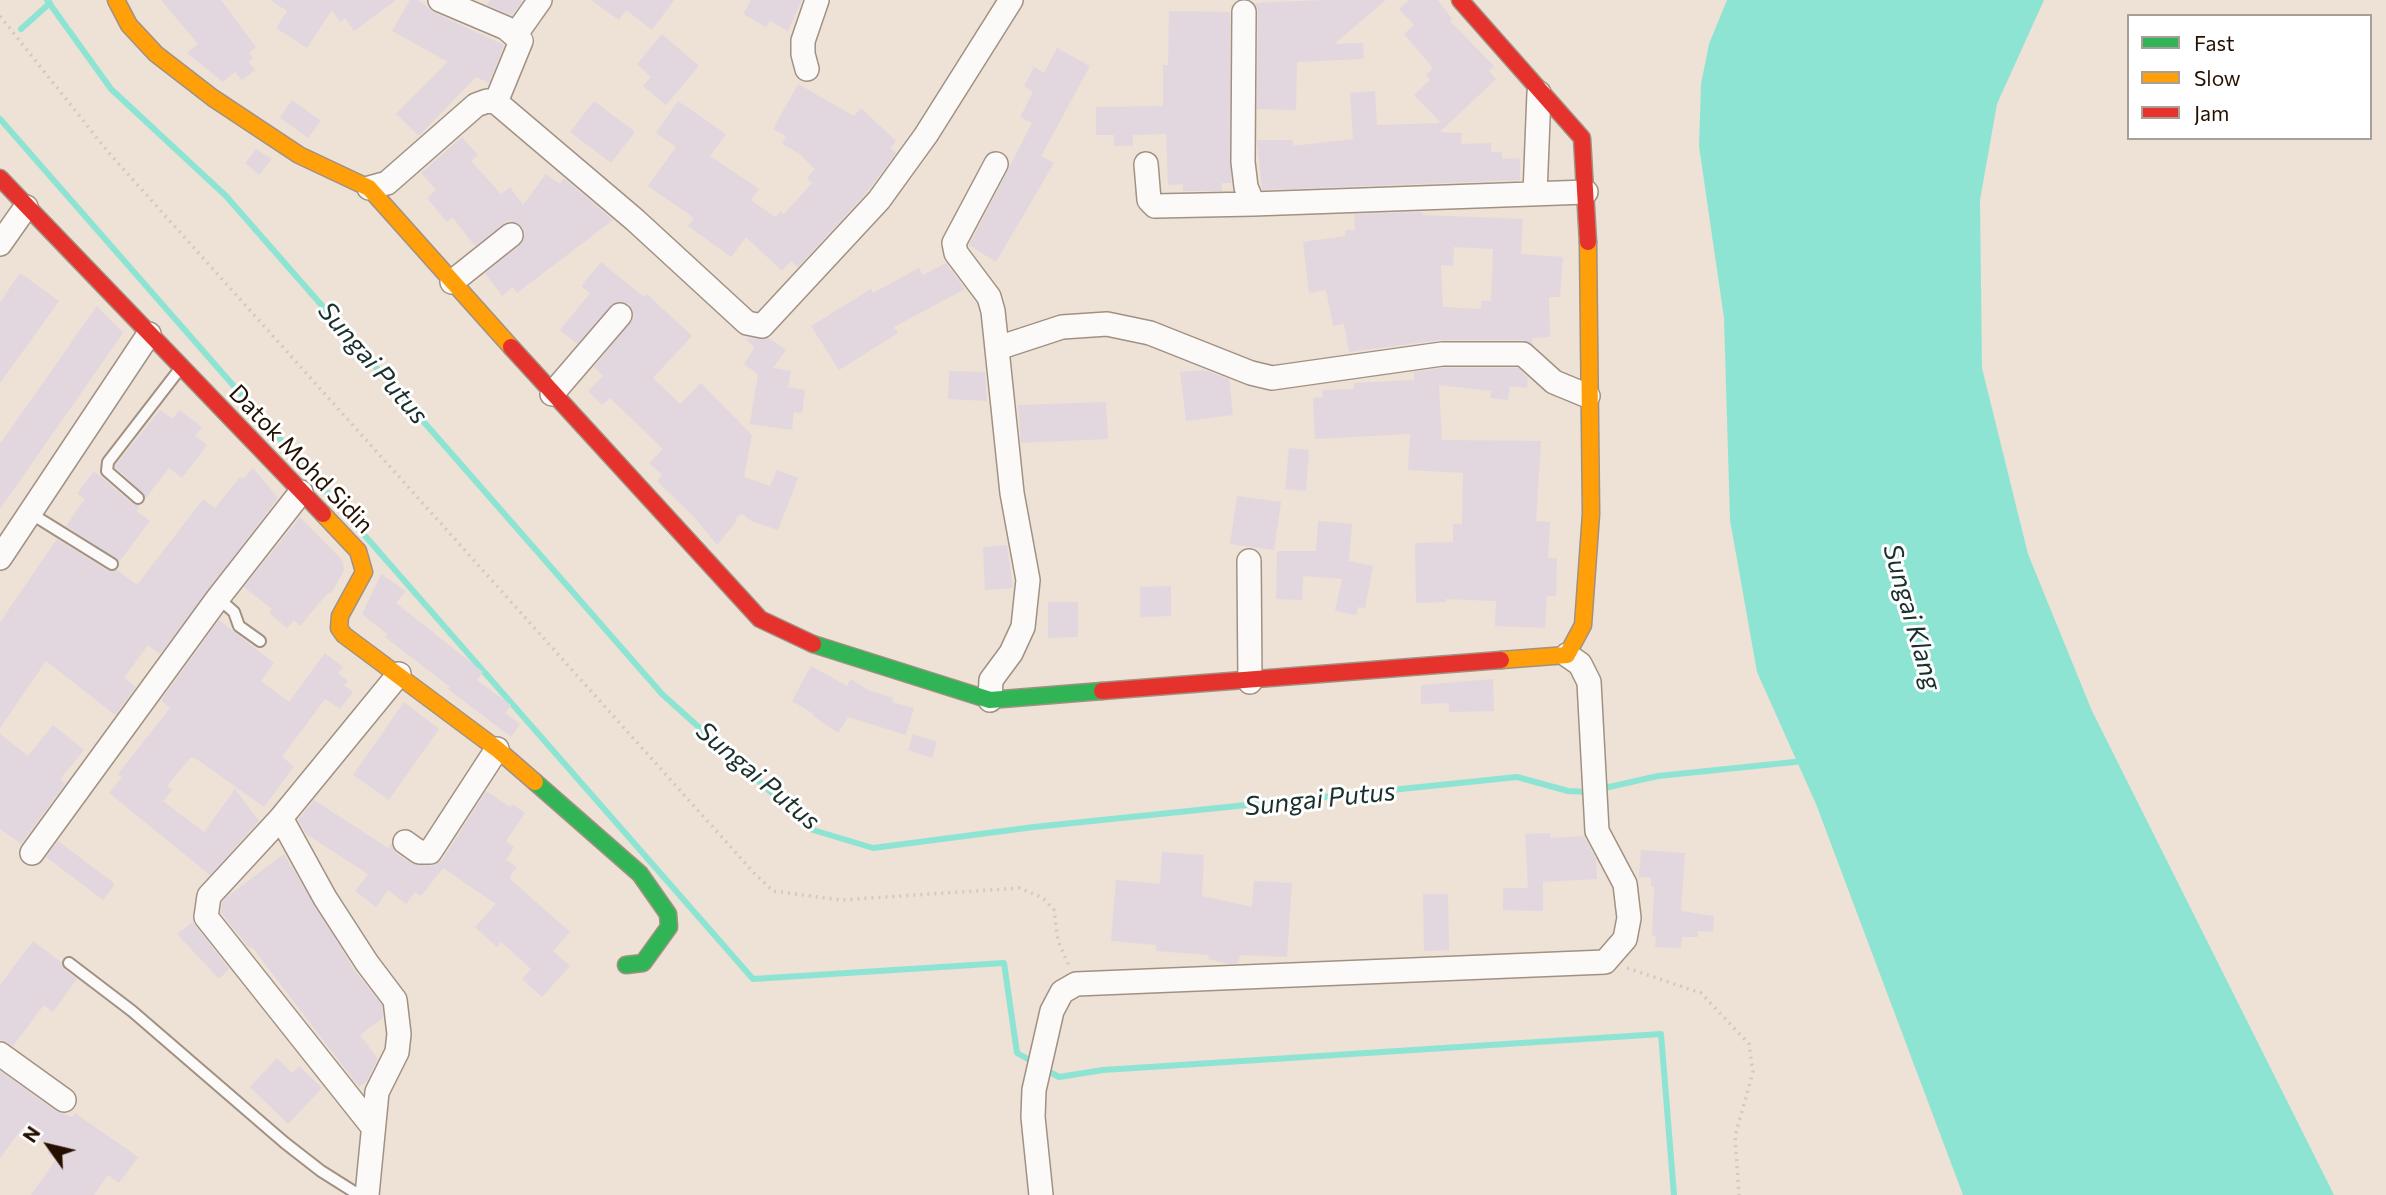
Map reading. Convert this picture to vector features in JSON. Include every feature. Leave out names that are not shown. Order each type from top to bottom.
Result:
[{"type":"street","points":[[116,0],[129,24],[156,54],[213,98],[299,155],[369,188],[552,394],[760,619],[806,642],[990,700],[1250,682],[1567,654],[1580,664],[1590,682],[1597,831],[1625,884],[1629,918],[1625,939],[1605,961],[1076,984],[1062,992],[1052,1011],[1034,1090],[1033,1117],[1041,1195]]},
{"type":"street","points":[[440,0],[516,34],[521,41],[496,102]]},
{"type":"street","points":[[516,34],[540,0]]},
{"type":"street","points":[[807,69],[803,41],[817,0]]},
{"type":"street","points":[[369,188],[387,183],[476,105],[487,101],[496,102],[616,203],[747,323],[762,327],[879,200],[926,135],[1010,0]]},
{"type":"street","points":[[1460,0],[1539,93],[1582,138],[1586,192],[1591,514],[1583,625],[1567,654]]},
{"type":"street","points":[[1244,12],[1243,162],[1246,187],[1253,204]]},
{"type":"street","points":[[1535,194],[1539,93]]},
{"type":"street","points":[[990,700],[991,680],[1011,653],[1023,628],[1028,580],[1012,493],[993,311],[989,298],[956,253],[954,243],[996,164]]},
{"type":"street","points":[[1146,164],[1149,200],[1154,206],[1586,192]]},
{"type":"street","name":"Datok Mohd Sidin","points":[[0,178],[358,551],[364,563],[364,572],[340,616],[339,628],[344,635],[497,749],[640,874],[668,915],[668,927],[643,963],[626,965]]},
{"type":"street","points":[[0,244],[26,207]]},
{"type":"street","points":[[452,282],[511,235]]},
{"type":"street","points":[[552,394],[621,315]]},
{"type":"street","points":[[998,348],[1062,327],[1107,324],[1150,333],[1251,373],[1272,378],[1442,354],[1523,354],[1554,383],[1588,396]]},
{"type":"street","points":[[0,558],[149,334]]},
{"type":"street","points":[[33,853],[300,492]]},
{"type":"street","points":[[1250,561],[1250,682]]},
{"type":"street","points":[[372,1126],[206,917],[209,896],[281,818],[399,674]]},
{"type":"street","points":[[405,842],[419,852],[430,852],[497,749]]},
{"type":"street","points":[[281,818],[325,898],[367,963],[395,1000],[399,1034],[397,1052],[377,1092],[367,1195]]},
{"type":"street","points":[[0,1054],[64,1100]]},
{"type":"lane","points":[[138,498],[107,471],[108,462],[181,368]]},
{"type":"lane","points":[[30,513],[112,564]]},
{"type":"lane","points":[[219,598],[234,612],[239,625],[260,641]]},
{"type":"lane","points":[[69,963],[132,1011],[285,1143],[321,1171],[359,1195]]},
{"type":"path","points":[[0,16],[108,153],[735,853],[773,891],[840,900],[1020,888],[1043,898],[1054,910],[1058,941],[1076,984]]},
{"type":"path","points":[[1605,961],[1701,993],[1749,1044],[1753,1072],[1735,1136],[1739,1195]]},
{"type":"water","name":"Sungai Klang","points":[[1727,0],[2044,0],[1997,104],[1980,200],[1982,368],[2028,554],[2092,711],[2334,1195],[1963,1195],[1816,804],[1757,672],[1730,520],[1724,318],[1699,146],[1701,84],[1709,44]]},
{"type":"building","points":[[161,0],[221,0],[256,47],[249,53],[253,58],[249,62],[255,70],[242,80],[235,72],[223,82],[187,53],[198,44]]},
{"type":"building","points":[[270,0],[396,0],[354,31],[345,18],[340,22],[332,10],[307,48],[276,28],[287,11]]},
{"type":"building","points":[[410,0],[418,0],[435,13],[504,45],[489,83],[476,77],[419,136],[396,114],[448,62],[392,31]]},
{"type":"building","points":[[490,0],[523,0],[512,15],[487,5]]},
{"type":"building","points":[[591,0],[674,0],[652,30],[626,10],[619,20]]},
{"type":"building","points":[[751,0],[802,0],[788,31],[770,21],[766,27],[743,14]]},
{"type":"building","points":[[1386,0],[1334,44],[1363,43],[1364,59],[1297,62],[1296,110],[1257,109],[1258,12],[1255,3]]},
{"type":"building","points":[[1409,0],[1438,0],[1452,19],[1450,21],[1494,66],[1489,71],[1496,79],[1440,132],[1462,133],[1461,144],[1491,143],[1491,152],[1502,152],[1502,159],[1520,158],[1520,180],[1262,190],[1257,140],[1293,140],[1293,146],[1353,139],[1350,93],[1375,91],[1377,125],[1441,123],[1414,95],[1430,80],[1426,75],[1433,68],[1404,34],[1414,25],[1399,9]]},
{"type":"building","points":[[1169,11],[1230,12],[1231,183],[1222,183],[1222,191],[1183,191],[1183,184],[1168,185],[1166,134],[1133,135],[1133,146],[1114,146],[1114,135],[1096,135],[1096,107],[1163,106],[1163,65],[1168,65]]},
{"type":"building","points":[[662,34],[699,66],[666,105],[643,86],[651,77],[637,64]]},
{"type":"building","points":[[1057,48],[1090,66],[1041,156],[1054,163],[996,262],[969,245],[1032,123],[1020,117],[1033,92],[1024,86],[1034,67],[1044,73]]},
{"type":"building","points":[[798,84],[854,116],[861,108],[896,141],[890,148],[896,153],[868,191],[798,267],[791,261],[782,271],[746,237],[731,257],[688,226],[694,218],[648,186],[676,147],[656,133],[678,101],[726,134],[710,156],[759,189],[751,200],[775,217],[781,211],[784,214],[812,183],[807,178],[815,169],[800,154],[782,144],[786,136],[773,129]]},
{"type":"building","points":[[292,100],[321,121],[308,138],[280,118]]},
{"type":"building","points":[[594,101],[635,132],[611,163],[570,132]]},
{"type":"building","points":[[462,137],[478,155],[471,161],[501,194],[510,187],[523,205],[546,174],[560,184],[564,178],[613,220],[517,293],[513,287],[502,296],[485,273],[520,245],[525,234],[522,227],[508,221],[475,246],[452,217],[447,222],[427,198],[436,190],[421,173]]},
{"type":"building","points":[[256,149],[272,159],[259,175],[245,163]]},
{"type":"building","points":[[1422,212],[1422,215],[1523,219],[1521,254],[1563,257],[1560,297],[1549,297],[1550,337],[1533,338],[1532,344],[1523,340],[1440,340],[1349,352],[1344,324],[1333,326],[1326,290],[1309,293],[1303,242],[1345,236],[1345,230],[1355,230],[1354,214]],"holes":[[[1454,247],[1493,249],[1491,301],[1481,301],[1481,309],[1443,307],[1441,265],[1453,266]]]},
{"type":"building","points":[[601,262],[644,297],[647,294],[692,336],[653,378],[680,404],[701,383],[752,435],[744,477],[770,486],[777,470],[798,478],[778,530],[751,521],[743,514],[737,516],[736,522],[717,545],[695,518],[657,481],[662,475],[649,463],[663,449],[610,398],[602,405],[588,391],[603,376],[594,367],[634,317],[629,304],[616,302],[577,344],[560,330],[590,293],[581,286]]},
{"type":"building","points":[[946,263],[965,289],[894,327],[898,333],[839,370],[811,326],[871,289],[873,293],[919,268],[923,275]]},
{"type":"building","points":[[20,273],[59,301],[0,383],[0,302]]},
{"type":"building","points":[[97,306],[123,333],[0,509],[0,444]]},
{"type":"building","points":[[749,338],[769,338],[786,350],[773,368],[791,371],[788,387],[805,390],[802,413],[794,412],[792,430],[750,424],[758,374],[744,364],[755,347],[747,341]]},
{"type":"building","points":[[1443,368],[1518,368],[1528,378],[1527,388],[1510,386],[1508,400],[1490,398],[1491,391],[1439,385],[1442,440],[1541,441],[1536,521],[1550,522],[1548,558],[1557,558],[1556,596],[1547,596],[1545,628],[1495,626],[1496,601],[1446,599],[1446,602],[1416,603],[1415,543],[1453,542],[1453,524],[1462,524],[1463,473],[1408,470],[1410,434],[1315,439],[1313,398],[1323,397],[1322,390],[1354,389],[1354,383],[1414,380],[1414,372]]},
{"type":"building","points":[[1204,370],[1229,379],[1233,415],[1186,421],[1180,372]]},
{"type":"building","points":[[949,371],[985,372],[987,401],[948,399]]},
{"type":"building","points":[[1106,402],[1108,439],[1021,443],[1018,405]]},
{"type":"building","points":[[160,410],[173,419],[179,410],[202,427],[195,436],[207,445],[182,478],[169,468],[146,498],[115,466]]},
{"type":"building","points":[[1289,448],[1309,450],[1306,491],[1285,489]]},
{"type":"building","points":[[253,468],[278,498],[160,654],[148,645],[124,678],[136,687],[115,715],[46,661],[0,728],[0,622],[57,539],[108,571],[117,570],[137,585],[203,499],[215,508],[240,477],[243,479]]},
{"type":"building","points":[[94,471],[133,504],[140,506],[136,511],[150,521],[119,562],[66,526],[85,499],[77,494]]},
{"type":"building","points":[[1237,496],[1281,502],[1274,550],[1230,544]]},
{"type":"building","points":[[300,517],[342,560],[344,570],[332,592],[327,594],[300,626],[294,620],[287,628],[269,613],[272,609],[244,587]]},
{"type":"building","points":[[1318,521],[1352,524],[1349,561],[1373,566],[1365,608],[1358,607],[1356,615],[1335,611],[1342,579],[1303,576],[1302,600],[1276,599],[1277,551],[1316,551]]},
{"type":"building","points":[[1007,545],[1013,588],[985,590],[983,547]]},
{"type":"building","points":[[381,574],[406,591],[396,603],[483,672],[477,680],[511,705],[505,713],[520,724],[511,737],[385,637],[387,634],[362,614]]},
{"type":"building","points":[[1171,586],[1171,616],[1140,617],[1140,587]]},
{"type":"building","points":[[1048,602],[1078,602],[1078,637],[1048,638]]},
{"type":"building","points":[[219,620],[274,663],[261,681],[289,702],[325,653],[343,667],[338,673],[348,681],[344,685],[353,692],[340,709],[325,699],[282,757],[294,766],[264,807],[195,758],[190,758],[167,786],[172,790],[163,801],[204,832],[235,789],[259,821],[210,875],[109,793],[122,777],[118,774],[170,708],[161,700]]},
{"type":"building","points":[[811,666],[847,686],[851,679],[868,690],[893,698],[892,702],[914,708],[906,735],[848,717],[838,733],[792,701]]},
{"type":"building","points":[[1493,679],[1494,711],[1449,712],[1449,703],[1421,704],[1421,685]]},
{"type":"building","points":[[404,702],[439,729],[389,800],[353,775]]},
{"type":"building","points":[[53,725],[84,750],[60,779],[65,784],[21,844],[0,829],[0,734],[28,756]]},
{"type":"building","points":[[913,734],[937,742],[932,758],[908,750]]},
{"type":"building","points":[[486,791],[510,807],[512,804],[525,813],[506,841],[514,847],[506,860],[517,867],[509,878],[570,932],[553,951],[570,966],[542,997],[522,979],[531,969],[501,942],[497,947],[475,927],[496,904],[443,868],[421,896],[415,892],[406,904],[388,890],[376,907],[355,891],[368,874],[306,834],[298,820],[314,800],[388,848],[391,843],[396,853],[411,863],[431,866],[442,860]]},
{"type":"building","points":[[1550,833],[1550,838],[1584,836],[1596,859],[1597,879],[1543,882],[1543,911],[1503,910],[1503,888],[1528,888],[1525,834]]},
{"type":"building","points":[[58,841],[115,884],[103,900],[46,857]]},
{"type":"building","points":[[1641,850],[1685,853],[1681,911],[1714,916],[1713,932],[1698,931],[1698,937],[1682,937],[1681,948],[1655,947],[1656,936],[1652,936],[1654,887],[1651,886],[1651,878],[1639,877]]},
{"type":"building","points":[[1162,852],[1204,855],[1202,896],[1252,907],[1254,881],[1292,883],[1287,957],[1240,955],[1238,963],[1229,964],[1208,959],[1209,955],[1156,951],[1156,945],[1111,941],[1116,880],[1160,884]]},
{"type":"building","points":[[284,854],[355,971],[382,1005],[383,1018],[360,1035],[378,1059],[367,1081],[359,1087],[252,947],[250,949],[221,913],[222,902],[228,896]]},
{"type":"building","points":[[1423,894],[1448,894],[1449,950],[1424,951]]},
{"type":"building","points":[[193,922],[229,969],[219,979],[177,934]]},
{"type":"building","points":[[33,941],[61,962],[64,969],[77,979],[53,1012],[44,1005],[13,1046],[0,1040],[0,985]]},
{"type":"building","points":[[277,1058],[292,1073],[299,1066],[322,1088],[288,1124],[250,1087]]},
{"type":"building","points":[[0,1071],[56,1111],[72,1117],[75,1113],[138,1157],[119,1183],[108,1175],[94,1195],[31,1195],[56,1159],[47,1153],[51,1147],[24,1126],[0,1158]]},
{"type":"waterway","name":"Sungai Putus","points":[[47,0],[111,89],[226,196],[662,694],[813,830],[873,848],[1034,827],[1517,777],[1568,791],[1589,792]]},
{"type":"waterway","points":[[21,29],[50,3]]},
{"type":"waterway","points":[[0,119],[753,979],[1004,963],[1017,1053],[1035,1063]]},
{"type":"waterway","name":"Sungai Putus","points":[[1600,789],[1658,776],[1804,761]]},
{"type":"waterway","points":[[1044,1069],[1059,1077],[1103,1070],[1661,1034],[1674,1195]]},
{"type":"traffic: fast","points":[[813,644],[990,700],[1102,691]]},
{"type":"traffic: fast","points":[[535,782],[640,874],[668,914],[669,927],[643,963],[626,965]]},
{"type":"traffic: slow","points":[[116,0],[129,25],[156,54],[213,98],[299,155],[369,188],[511,347]]},
{"type":"traffic: slow","points":[[1501,660],[1567,655],[1583,625],[1591,514],[1588,242]]},
{"type":"traffic: slow","points":[[323,514],[358,551],[364,572],[340,616],[339,628],[344,635],[497,749],[535,782]]},
{"type":"traffic: jam","points":[[1460,0],[1582,138],[1588,242]]},
{"type":"traffic: jam","points":[[0,178],[323,514]]},
{"type":"traffic: jam","points":[[511,347],[760,619],[813,644]]},
{"type":"traffic: jam","points":[[1102,691],[1501,660]]}]
